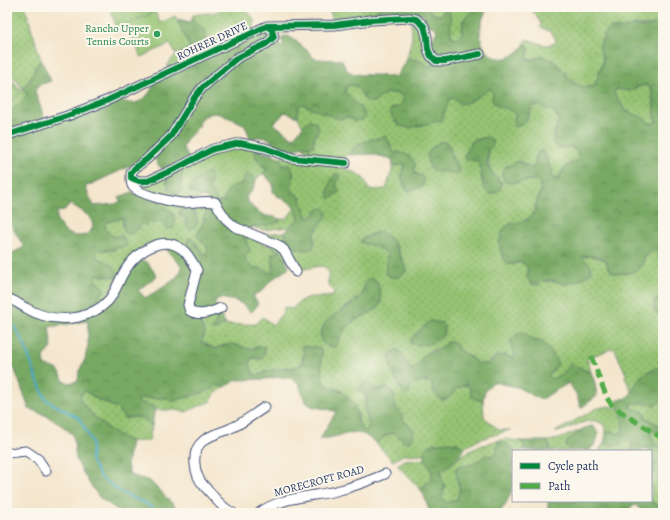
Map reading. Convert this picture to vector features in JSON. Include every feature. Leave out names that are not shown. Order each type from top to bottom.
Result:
[{"type":"street","name":"ROHRER DRIVE","points":[[7,135],[67,116],[106,101],[267,26],[335,25],[371,20],[409,18],[416,19],[424,26],[428,49],[431,56],[436,61],[445,61],[480,54]]},
{"type":"street","points":[[267,26],[274,33],[274,37],[266,44],[237,58],[204,87],[194,98],[171,136],[147,160],[134,169],[131,173],[130,183],[139,192],[183,203],[203,200],[215,202],[226,219],[235,227],[278,245],[284,250],[296,272]]},
{"type":"street","points":[[131,178],[139,181],[148,181],[213,149],[240,143],[265,148],[292,158],[346,163]]},
{"type":"street","points":[[7,298],[40,316],[51,318],[78,317],[93,312],[109,300],[126,269],[136,256],[150,247],[159,244],[172,244],[182,249],[197,270],[188,305],[190,311],[195,314],[206,313],[221,308]]},
{"type":"street","points":[[233,513],[228,511],[201,483],[196,472],[196,450],[201,442],[212,435],[231,428],[265,407]]},
{"type":"street","points":[[7,453],[26,451],[38,460],[46,471]]},
{"type":"street","name":"MORECROFT ROAD","points":[[259,513],[266,508],[279,503],[336,491],[365,483],[385,474]]},
{"type":"green space","points":[[12,7],[25,7],[41,60],[23,89],[7,71],[7,13]]},
{"type":"green space","points":[[110,7],[151,7],[151,14],[117,31]]},
{"type":"green space","points":[[228,7],[243,7],[253,19],[255,25],[254,28],[168,69],[167,65],[174,57],[191,48],[204,48],[206,44],[202,28],[191,20],[193,15],[216,12]]},
{"type":"green space","points":[[328,7],[382,7],[372,13],[333,20]]},
{"type":"green space","points":[[382,7],[430,7],[430,12],[440,16],[446,8],[449,11],[451,18],[452,37],[458,38],[462,34],[463,20],[475,7],[490,7],[484,15],[480,32],[482,42],[486,50],[492,56],[508,58],[524,45],[528,45],[529,49],[527,59],[531,60],[541,56],[546,57],[558,65],[575,84],[585,87],[594,87],[603,61],[600,49],[601,42],[611,28],[635,26],[644,27],[660,22],[663,24],[663,260],[660,258],[657,250],[646,256],[642,265],[633,272],[613,273],[608,268],[606,260],[594,256],[585,256],[582,257],[591,266],[591,273],[584,278],[566,285],[552,280],[543,281],[539,285],[531,284],[527,276],[528,269],[525,264],[519,262],[508,265],[503,257],[499,240],[505,228],[509,225],[527,220],[533,214],[540,193],[540,184],[537,179],[511,183],[505,182],[502,175],[503,169],[517,161],[533,168],[539,151],[543,152],[552,170],[552,177],[558,180],[566,167],[579,160],[577,152],[571,147],[559,148],[553,144],[553,138],[559,119],[554,111],[546,109],[540,105],[533,106],[525,122],[514,127],[512,122],[516,115],[507,109],[497,107],[492,101],[493,93],[490,88],[468,102],[460,104],[455,98],[449,99],[442,120],[409,128],[401,126],[395,122],[390,112],[391,109],[398,107],[403,102],[403,97],[398,93],[386,93],[375,102],[368,102],[357,88],[350,84],[346,87],[345,92],[364,112],[366,116],[363,120],[355,121],[348,117],[342,119],[335,118],[302,104],[298,107],[298,117],[285,112],[274,124],[293,138],[310,120],[315,121],[319,129],[315,135],[313,146],[304,146],[296,150],[286,152],[279,149],[268,138],[258,137],[250,139],[248,131],[242,124],[236,121],[220,114],[209,114],[200,119],[198,127],[186,140],[184,145],[183,148],[190,160],[182,170],[181,189],[179,194],[173,193],[168,189],[167,180],[154,155],[85,187],[94,206],[115,204],[120,202],[119,197],[132,192],[157,200],[165,208],[172,211],[175,219],[174,227],[171,229],[167,228],[162,221],[153,224],[150,222],[147,225],[141,224],[132,234],[124,232],[122,218],[107,222],[104,225],[108,233],[114,237],[122,235],[127,246],[112,250],[99,250],[96,254],[97,258],[109,263],[118,274],[116,277],[97,275],[95,281],[103,287],[104,291],[93,303],[96,307],[119,284],[138,260],[147,262],[157,276],[138,290],[145,298],[172,281],[180,272],[182,267],[166,249],[166,247],[186,248],[189,237],[192,238],[204,254],[208,251],[207,246],[197,236],[204,216],[210,206],[209,202],[205,198],[190,192],[191,186],[205,173],[209,173],[212,182],[209,189],[216,197],[215,201],[217,203],[224,201],[229,188],[242,183],[246,173],[252,176],[256,182],[253,189],[246,197],[249,203],[254,209],[267,216],[279,219],[280,222],[264,226],[252,226],[250,235],[246,239],[246,243],[250,249],[245,257],[248,264],[252,267],[274,273],[272,254],[280,251],[289,266],[288,269],[271,280],[263,290],[257,294],[254,294],[254,298],[258,303],[255,309],[250,312],[242,304],[236,301],[220,298],[216,300],[216,307],[226,325],[223,325],[214,331],[212,329],[217,319],[214,312],[200,317],[201,326],[205,332],[201,342],[215,349],[233,344],[250,349],[264,346],[265,350],[262,359],[251,358],[251,367],[255,375],[273,370],[299,366],[304,357],[304,352],[301,348],[302,346],[320,348],[322,355],[321,362],[323,382],[328,386],[342,391],[355,405],[358,422],[362,430],[366,431],[369,425],[365,407],[366,396],[357,390],[362,384],[367,382],[375,389],[379,390],[386,388],[392,391],[395,406],[403,416],[403,420],[412,427],[414,431],[409,442],[404,442],[395,433],[389,434],[376,443],[365,435],[355,432],[319,440],[336,412],[310,405],[304,399],[299,383],[293,379],[281,377],[236,380],[225,387],[217,385],[202,393],[173,401],[166,398],[138,398],[139,402],[155,407],[152,426],[137,417],[125,419],[117,408],[97,399],[85,391],[81,394],[80,400],[90,412],[109,430],[131,441],[127,465],[130,475],[150,481],[182,513],[122,513],[100,498],[89,483],[76,460],[73,435],[47,416],[29,409],[15,370],[7,357],[7,256],[24,247],[7,219],[7,139],[120,97],[130,103],[140,101],[149,93],[154,83],[265,31],[277,41],[282,48],[284,45],[281,39],[283,36],[288,36],[316,59],[342,60],[349,72],[356,74],[396,77],[407,58],[417,60],[431,67],[431,41],[437,31],[434,27],[427,25],[424,21],[424,15],[400,13],[378,15],[372,13]],"holes":[[[646,85],[651,89],[654,105],[656,122],[651,124],[641,117],[625,110],[614,93],[616,89],[631,91],[637,87]],[[71,204],[83,212],[92,222],[91,231],[87,234],[78,236],[66,232],[57,221],[57,212],[63,211]],[[88,321],[88,345],[85,359],[79,371],[78,381],[68,383],[63,380],[57,369],[45,366],[44,355],[52,348],[49,327]]]},
{"type":"green space","points":[[430,7],[475,7],[463,20],[462,34],[458,38],[452,37],[450,33],[446,8],[441,16],[430,12]]},
{"type":"green space","points":[[523,7],[663,7],[663,24],[660,22],[652,26],[635,25],[628,28],[611,28],[601,42],[600,49],[603,61],[594,87],[585,87],[575,84],[558,65],[546,57],[541,56],[531,60],[527,59],[529,49],[528,45],[524,45],[527,39],[544,45],[553,44],[556,42],[552,34],[540,27],[541,24],[534,12]]},
{"type":"green space","name":"Rancho Upper Tennis Courts","points":[[155,12],[160,23],[175,16],[190,48],[176,54],[170,44],[141,57],[126,25]]},
{"type":"green space","points":[[178,19],[190,22],[191,20],[200,26],[206,34],[206,42],[200,51],[195,50],[188,44],[183,35]]},
{"type":"green space","points":[[411,22],[420,26],[432,63],[431,67],[417,60],[407,58],[412,37]]},
{"type":"green space","points":[[41,60],[51,81],[39,85],[35,91],[45,120],[22,125],[7,131],[7,115],[27,95],[23,89]]},
{"type":"green space","points":[[7,75],[27,95],[7,115]]},
{"type":"green space","points":[[7,80],[20,92],[13,100],[7,94]]},
{"type":"green space","points":[[350,84],[355,86],[362,94],[364,99],[375,102],[385,93],[398,93],[403,97],[403,102],[398,107],[391,109],[408,128],[422,125],[444,112],[449,99],[455,98],[460,104],[468,102],[490,88],[504,107],[516,115],[514,127],[525,122],[533,106],[540,105],[546,109],[554,111],[559,119],[553,138],[559,148],[571,147],[577,151],[579,160],[566,167],[558,180],[552,177],[547,158],[536,155],[536,162],[533,168],[518,161],[513,165],[506,166],[511,183],[537,179],[541,190],[536,203],[535,213],[522,222],[510,224],[501,252],[504,259],[514,265],[519,262],[525,264],[528,269],[527,276],[541,281],[557,282],[566,285],[584,278],[588,263],[582,257],[592,256],[606,260],[608,268],[613,273],[629,273],[652,251],[657,250],[660,258],[663,260],[663,295],[661,297],[661,318],[663,318],[663,366],[651,370],[640,377],[632,392],[625,378],[626,374],[614,348],[587,358],[591,372],[579,367],[552,380],[547,376],[558,364],[525,333],[513,358],[502,355],[494,357],[488,363],[483,365],[459,352],[457,347],[450,341],[439,349],[430,350],[422,358],[419,365],[412,370],[400,351],[391,365],[396,380],[410,385],[414,382],[429,382],[432,385],[433,391],[453,393],[458,388],[467,384],[477,400],[483,400],[484,417],[499,430],[510,430],[481,439],[464,448],[457,443],[424,451],[424,454],[403,455],[393,461],[376,443],[389,434],[396,433],[400,438],[411,426],[403,420],[403,416],[395,406],[394,395],[386,388],[357,390],[366,396],[365,407],[369,426],[366,431],[362,430],[358,422],[358,415],[342,391],[328,386],[323,382],[321,362],[322,351],[304,352],[301,364],[298,367],[283,368],[255,375],[251,369],[250,362],[251,358],[259,359],[257,347],[250,349],[225,345],[215,349],[201,341],[204,337],[200,318],[213,311],[217,318],[214,326],[219,328],[223,325],[255,324],[263,317],[273,325],[283,312],[284,307],[292,309],[297,303],[310,297],[332,296],[334,291],[328,284],[329,273],[325,267],[319,266],[301,269],[297,267],[281,254],[261,234],[285,232],[286,236],[315,244],[314,233],[318,230],[313,217],[308,218],[300,197],[291,189],[293,176],[292,169],[289,165],[282,164],[281,157],[325,164],[349,170],[358,174],[364,179],[369,190],[386,189],[393,167],[406,164],[401,176],[406,190],[409,191],[422,187],[424,184],[421,176],[415,173],[414,169],[400,152],[394,153],[385,136],[357,145],[344,159],[308,155],[303,146],[310,148],[313,146],[315,135],[310,121],[303,126],[301,124],[298,117],[298,107],[302,104],[342,119],[348,117],[355,121],[357,104],[345,92],[345,87]],"holes":[[[487,137],[493,145],[488,150],[489,167],[492,173],[500,181],[482,182],[479,162],[475,160],[472,141]],[[440,142],[450,147],[453,160],[457,164],[460,171],[457,174],[451,174],[446,171],[430,149]],[[377,232],[397,247],[406,269],[388,263],[388,253],[378,247],[360,242],[363,238]],[[380,289],[380,305],[377,309],[354,321],[343,331],[320,336],[325,323],[359,298],[364,291]],[[430,321],[441,323],[444,333],[441,337],[428,344]]]},
{"type":"green space","points":[[646,85],[651,91],[655,112],[656,122],[651,124],[641,117],[625,110],[614,93],[616,89],[631,91],[637,87]]},
{"type":"green space","points":[[385,136],[394,153],[404,154],[414,162],[416,165],[414,169],[415,173],[422,176],[424,180],[422,187],[409,191],[406,190],[401,176],[405,164],[393,167],[392,159],[372,154],[349,155],[360,143]]},
{"type":"green space","points":[[487,137],[493,141],[493,145],[488,150],[487,165],[502,184],[497,192],[489,194],[484,189],[479,162],[475,160],[466,160],[464,156],[472,141]]},
{"type":"green space","points":[[440,142],[446,142],[448,145],[452,158],[460,171],[458,174],[451,174],[446,171],[439,172],[431,170],[428,154]]},
{"type":"green space","points":[[240,146],[262,150],[262,165],[266,170],[264,174],[261,174],[255,181],[255,179],[245,178],[242,183],[229,189],[226,193],[224,201],[217,203],[209,189],[210,185],[205,173],[198,180],[196,194],[206,197],[183,200],[147,192],[134,184],[166,176],[168,189],[179,194],[181,189],[182,170],[201,157]]},
{"type":"green space","points":[[256,150],[281,157],[282,164],[287,164],[291,167],[293,176],[291,189],[300,197],[308,218],[313,217],[320,209],[324,208],[327,211],[327,216],[314,233],[314,246],[309,250],[301,250],[287,244],[285,232],[299,219],[297,212],[292,204],[277,196],[273,192],[273,184],[264,174],[266,168],[256,158]]},
{"type":"green space","points":[[336,174],[339,174],[341,177],[336,184],[340,191],[329,198],[328,191],[332,179]]},
{"type":"green space","points":[[157,200],[182,206],[179,214],[185,219],[186,223],[197,216],[191,205],[209,203],[210,206],[204,218],[202,232],[202,241],[207,246],[208,250],[204,254],[195,241],[188,240],[186,249],[148,243],[137,252],[103,301],[96,307],[93,303],[103,287],[95,281],[97,275],[116,277],[104,260],[97,258],[95,254],[98,250],[112,250],[127,246],[119,235],[114,237],[108,233],[103,225],[107,222],[122,218],[123,227],[139,229],[141,224],[150,222],[169,210]]},
{"type":"green space","points":[[191,205],[198,222],[195,227],[191,229],[187,227],[185,219],[179,214],[182,206]]},
{"type":"green space","points":[[295,208],[300,219],[289,227],[262,230],[252,227],[280,222],[279,219],[286,219]]},
{"type":"green space","points":[[380,231],[393,241],[406,269],[405,273],[400,276],[391,277],[386,274],[387,253],[377,247],[360,242],[363,238]]},
{"type":"green space","points":[[249,236],[280,251],[272,254],[274,273],[270,273],[248,264],[244,257],[249,252],[246,239]]},
{"type":"green space","points":[[370,278],[377,281],[381,300],[380,305],[377,309],[361,317],[347,327],[342,333],[335,347],[327,346],[321,341],[322,331],[325,324],[358,299],[363,292],[365,282]]},
{"type":"green space","points":[[663,295],[663,318],[656,313],[654,309],[654,301]]},
{"type":"green space","points":[[430,321],[441,323],[444,326],[442,336],[429,344],[419,345],[410,343],[412,338]]},
{"type":"green space","points":[[520,333],[525,333],[535,340],[542,341],[554,355],[558,364],[548,376],[552,379],[558,376],[565,371],[571,363],[591,372],[595,383],[597,396],[581,408],[576,394],[569,383],[541,400],[517,387],[493,382],[485,391],[483,400],[477,400],[471,396],[470,388],[467,384],[458,388],[448,399],[441,400],[433,391],[432,385],[429,382],[415,382],[410,385],[410,392],[406,395],[397,382],[391,366],[389,355],[395,350],[400,351],[412,370],[419,365],[426,353],[439,349],[450,341],[455,343],[459,351],[481,364],[487,364],[500,355],[513,358],[515,356],[510,341]]},
{"type":"green space","points":[[663,366],[663,399],[657,404],[653,405],[632,403],[630,407],[645,413],[646,418],[663,427],[663,432],[654,431],[650,434],[655,445],[659,447],[663,442],[663,493],[659,490],[657,476],[654,472],[652,474],[652,450],[648,450],[648,447],[644,450],[631,450],[632,445],[630,441],[615,446],[604,443],[606,433],[611,431],[617,434],[623,432],[622,415],[616,401],[630,395],[640,377],[651,370]]},
{"type":"green space","points":[[217,385],[225,387],[214,394],[211,401],[186,412],[175,410],[155,410],[155,407],[139,402],[138,398],[166,398],[173,401],[202,393]]},
{"type":"green space","points":[[85,391],[97,399],[117,408],[121,414],[128,418],[138,417],[147,422],[152,426],[149,441],[130,441],[110,430],[96,418],[80,400],[81,394]]},
{"type":"green space","points":[[663,399],[663,427],[646,418],[645,413],[630,407],[631,403],[657,404]]},
{"type":"green space","points":[[610,406],[617,408],[621,413],[623,419],[623,432],[617,434],[611,431],[606,433],[604,425],[592,421],[555,432],[595,409]]},
{"type":"green space","points":[[591,426],[594,427],[598,433],[596,442],[590,450],[570,450],[566,446],[567,441],[585,428]]},
{"type":"green space","points":[[585,428],[567,441],[566,446],[570,450],[550,450],[547,441],[559,439]]},
{"type":"green space","points":[[654,431],[663,432],[663,442],[659,447],[654,444],[650,434]]},
{"type":"green space","points":[[505,439],[519,441],[525,445],[523,448],[527,450],[514,450],[512,447],[497,446],[496,454],[484,457],[473,464],[456,468],[457,480],[460,489],[457,499],[447,503],[442,497],[440,472],[462,455],[487,443]]},
{"type":"green space","points":[[519,441],[547,441],[550,450],[527,450],[523,448],[525,445]]},
{"type":"green space","points":[[630,441],[632,445],[631,450],[599,450],[604,443],[615,446]]},
{"type":"green space","points":[[499,442],[508,444],[513,449],[511,492],[499,513],[430,513],[423,493],[420,489],[431,479],[432,475],[423,451],[425,448],[437,443],[457,443],[464,448],[457,459],[440,472],[445,487],[442,497],[447,503],[457,499],[460,489],[457,480],[456,468],[473,464],[484,456],[496,454]]},
{"type":"green space","points":[[425,459],[432,472],[432,476],[420,489],[397,465],[405,460]]},
{"type":"green space","points":[[654,472],[657,476],[659,490],[663,493],[663,512],[658,505],[651,502],[652,474]]},
{"type":"green space","points":[[548,502],[651,502],[658,505],[663,513],[643,513],[636,505],[630,507],[630,513],[548,513]]},
{"type":"waterway","points":[[7,322],[14,326],[24,343],[46,400],[79,418],[92,442],[91,460],[101,478],[124,494],[149,505],[157,513]]},
{"type":"marked path","points":[[591,356],[607,398],[611,404],[662,438],[663,441]]},
{"type":"cycle path","points":[[7,135],[67,116],[106,101],[267,26],[335,25],[371,20],[409,18],[416,19],[424,26],[428,49],[431,56],[436,61],[445,61],[480,54]]},
{"type":"cycle path","points":[[267,26],[272,30],[274,37],[266,44],[237,58],[203,87],[194,98],[171,136],[134,169],[131,173],[131,178],[139,181],[148,181],[213,149],[240,143],[265,148],[292,158],[346,163]]},
{"type":"place","name":"Rancho Upper Tennis Courts","points":[[157,34]]}]
